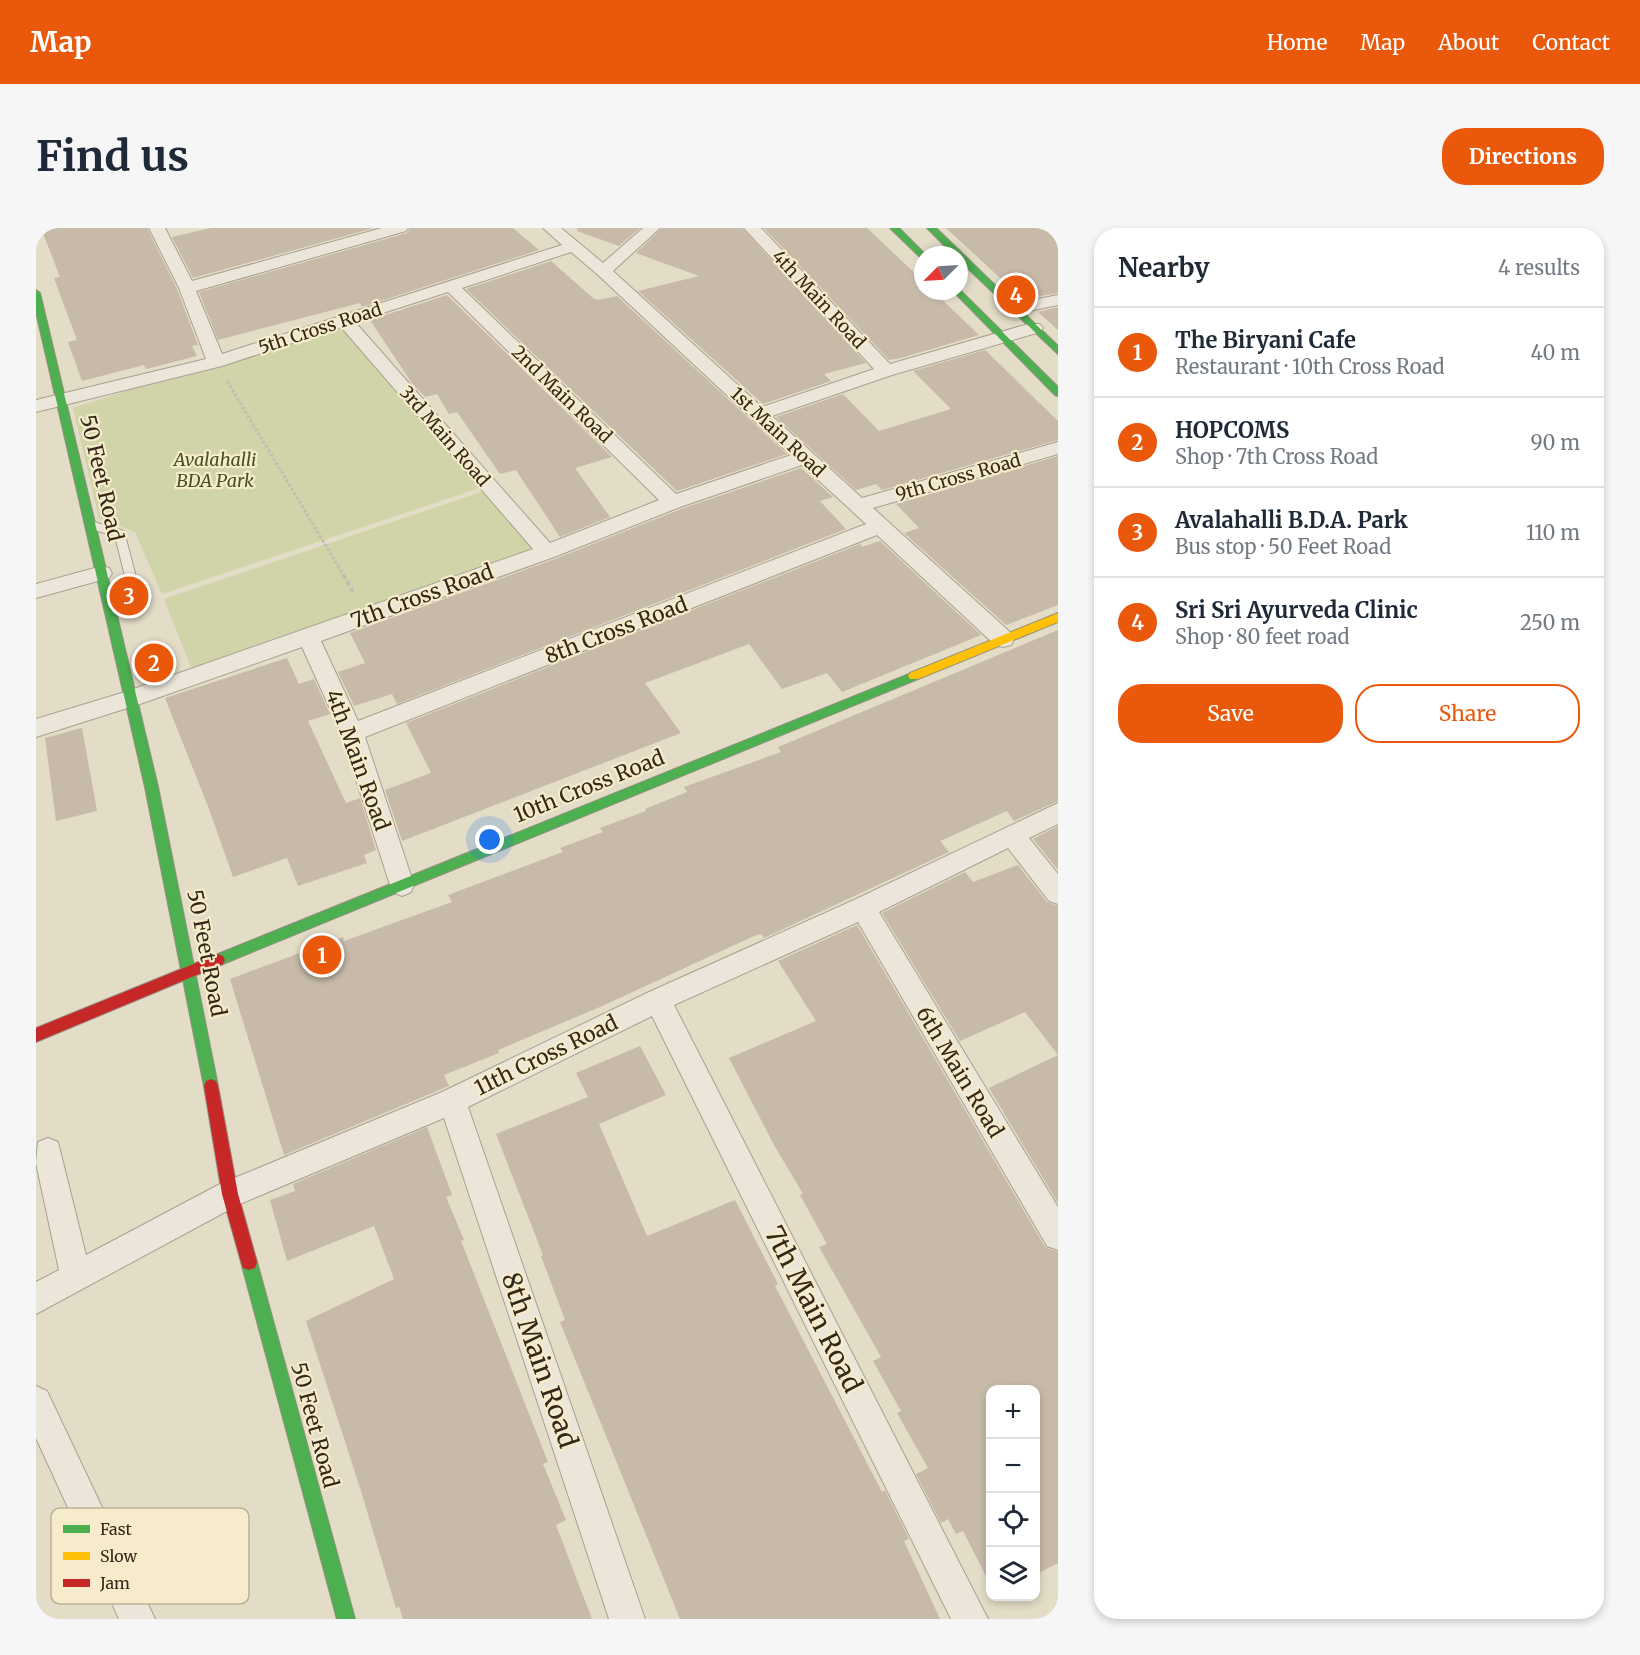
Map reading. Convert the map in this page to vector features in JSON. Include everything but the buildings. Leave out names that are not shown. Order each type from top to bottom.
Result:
[{"type":"street","points":[[160,228],[216,362]]},
{"type":"street","points":[[187,288],[400,228]]},
{"type":"street","name":"1st Main Road","points":[[551,228],[603,271],[1003,639]]},
{"type":"street","points":[[603,271],[652,228]]},
{"type":"street","name":"4th Main Road","points":[[752,228],[886,371]]},
{"type":"street","points":[[894,228],[914,248]]},
{"type":"street","points":[[931,228],[950,246]]},
{"type":"street","name":"5th Cross Road","points":[[36,406],[216,362],[574,246]]},
{"type":"street","points":[[968,264],[1058,351]]},
{"type":"street","name":"2nd Main Road","points":[[451,286],[673,502]]},
{"type":"street","name":"50 Feet Road","points":[[36,293],[132,698],[191,971],[230,1194],[346,1619]]},
{"type":"street","points":[[966,300],[1058,393]]},
{"type":"street","points":[[1015,309],[1058,300]]},
{"type":"street","name":"3rd Main Road","points":[[344,320],[547,552]]},
{"type":"street","points":[[758,414],[886,371],[1034,328]]},
{"type":"street","name":"9th Cross Road","points":[[859,506],[1058,448]]},
{"type":"street","name":"7th Cross Road","points":[[36,728],[132,698],[308,637],[547,552],[673,502],[804,457]]},
{"type":"street","name":"8th Cross Road","points":[[352,733],[880,526]]},
{"type":"street","points":[[36,591],[102,573]]},
{"type":"street","name":"10th Cross Road","points":[[36,1035],[1058,617]]},
{"type":"street","name":"4th Main Road","points":[[308,637],[352,733],[402,885]]},
{"type":"street","name":"11th Cross Road","points":[[36,1299],[230,1194],[452,1101],[658,1000],[863,908],[1058,813]]},
{"type":"street","points":[[1012,835],[1058,893]]},
{"type":"street","name":"6th Main Road","points":[[863,908],[1058,1235]]},
{"type":"street","name":"7th Main Road","points":[[658,1000],[970,1619]]},
{"type":"street","name":"8th Main Road","points":[[452,1101],[627,1619]]},
{"type":"street","points":[[48,1152],[76,1277]]},
{"type":"street","points":[[36,1402],[85,1508]]},
{"type":"street","points":[[130,1604],[137,1619]]},
{"type":"lane","points":[[91,525],[120,534],[131,577],[108,595]]},
{"type":"path","points":[[216,362],[368,615]]},
{"type":"green space","name":"Avalahalli BDA Park","points":[[342,322],[482,487],[162,594],[135,532],[99,518],[73,408]]},
{"type":"green space","points":[[484,491],[536,549],[192,670],[164,599]]},
{"type":"traffic: fast","points":[[894,228],[914,248]]},
{"type":"traffic: fast","points":[[931,228],[950,246]]},
{"type":"traffic: fast","points":[[968,264],[1058,351]]},
{"type":"traffic: fast","points":[[36,293],[173,886],[211,1086]]},
{"type":"traffic: fast","points":[[966,300],[1058,393]]},
{"type":"traffic: fast","points":[[218,960],[914,676]]},
{"type":"traffic: fast","points":[[249,1262],[346,1619]]},
{"type":"traffic: slow","points":[[914,676],[1058,617]]},
{"type":"traffic: jam","points":[[36,1035],[218,960]]},
{"type":"traffic: jam","points":[[211,1086],[230,1194],[249,1262]]},
{"type":"place","name":"Sri Sri Ayurveda Clinic","points":[[1016,295]]},
{"type":"place","name":"Avalahalli B.D.A. Park","points":[[129,596]]},
{"type":"place","name":"HOPCOMS","points":[[154,663]]},
{"type":"place","name":"The Biryani Cafe","points":[[322,955]]}]
